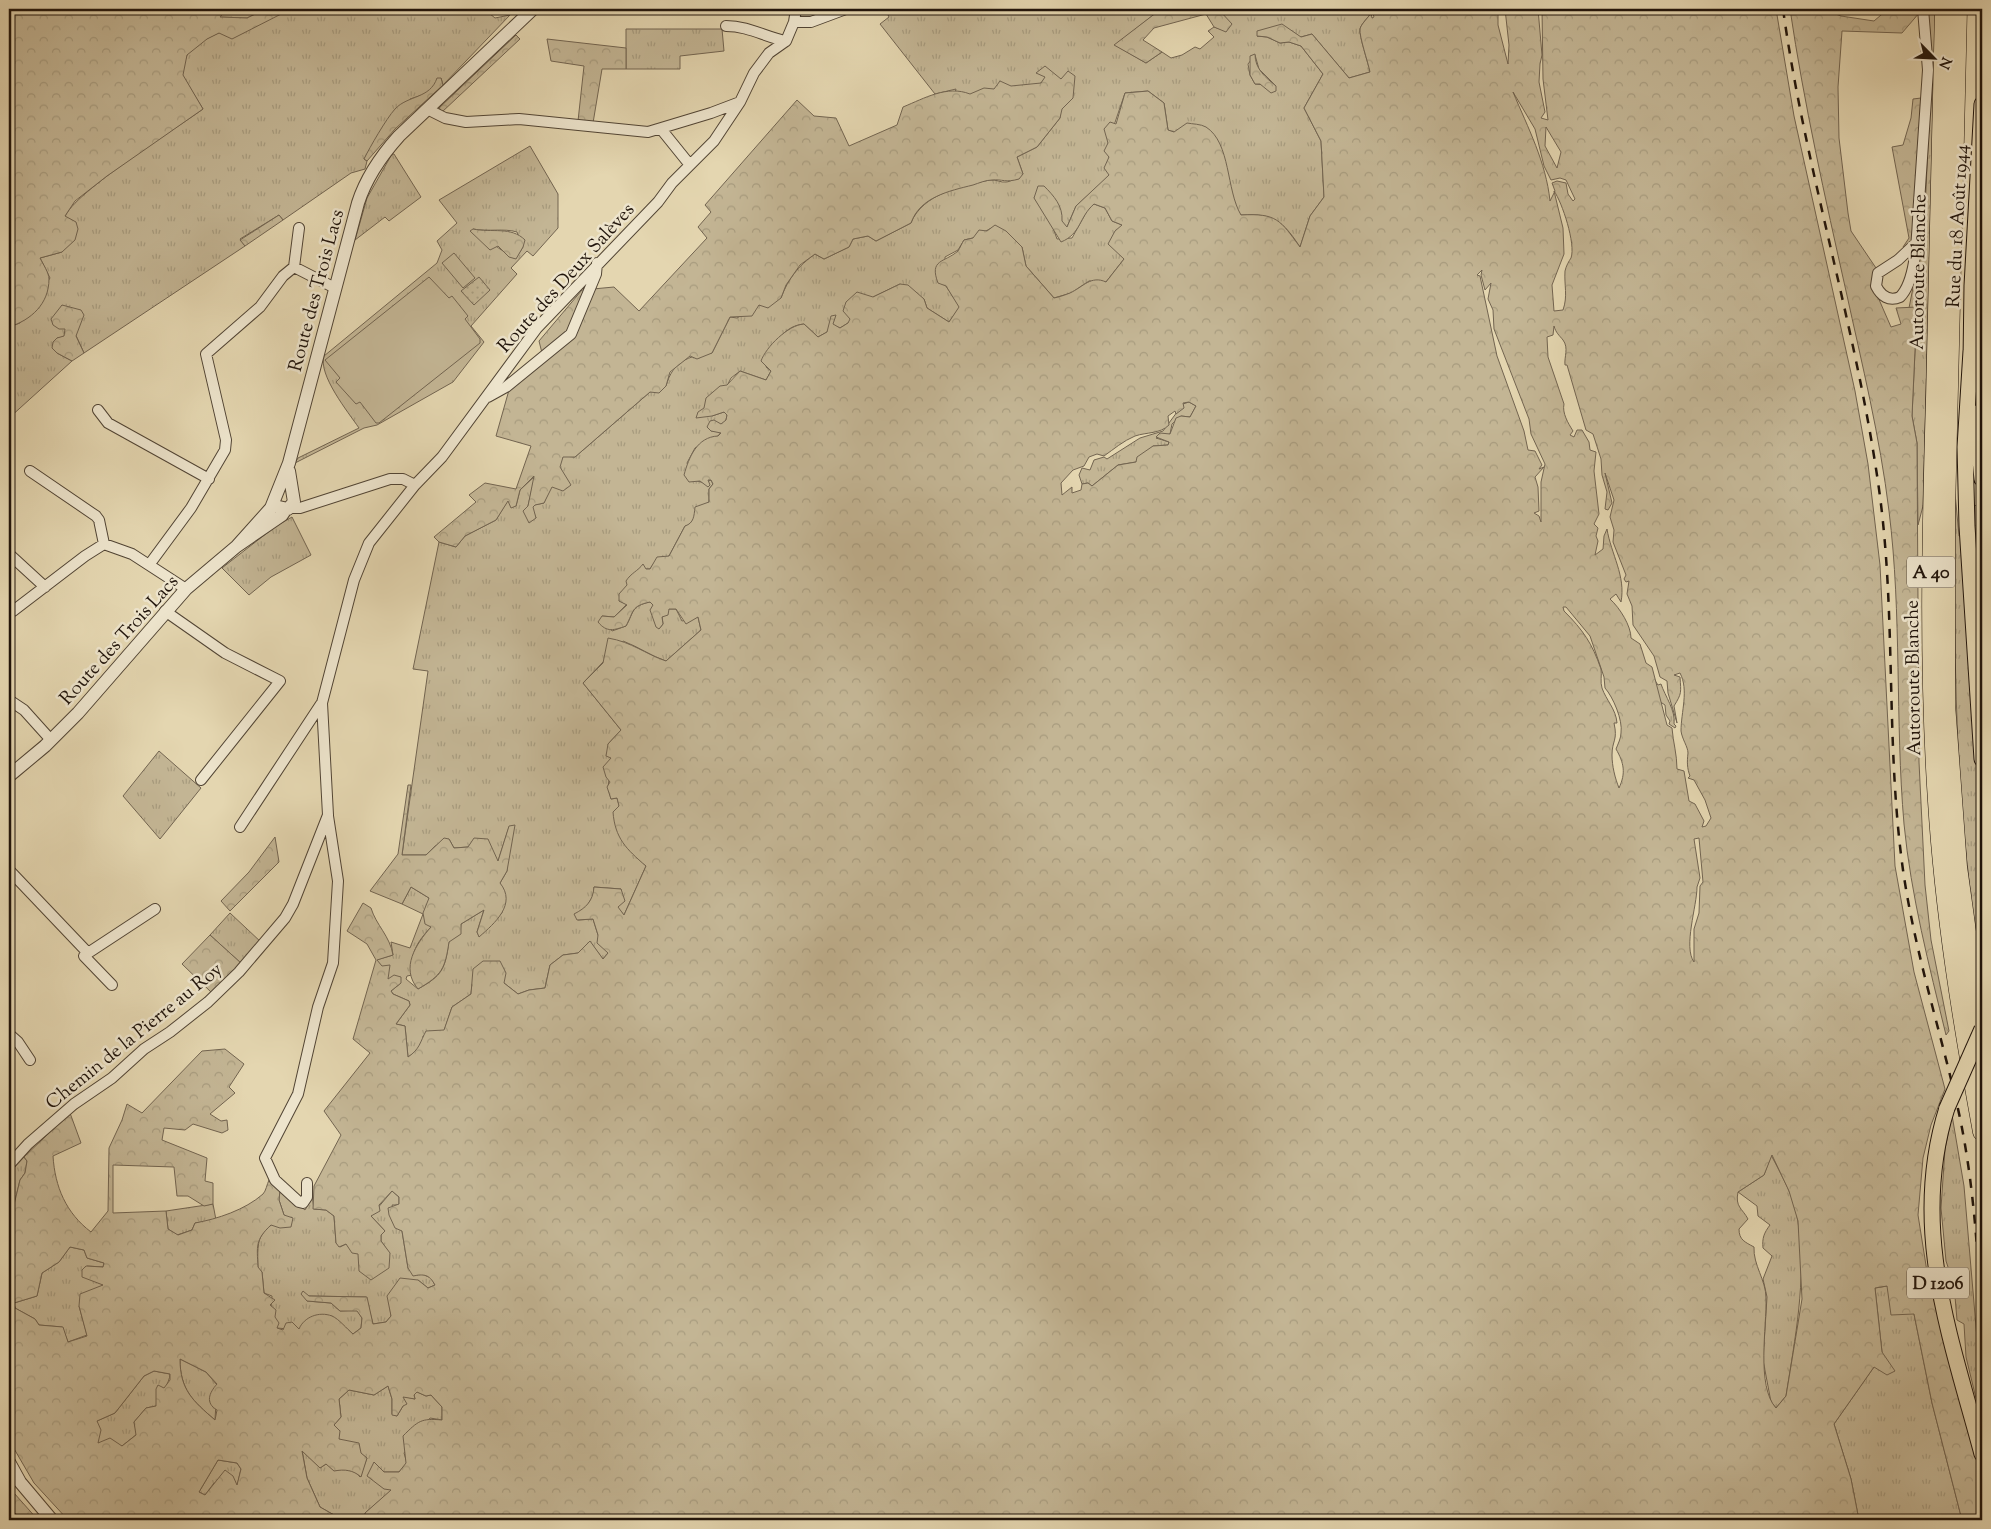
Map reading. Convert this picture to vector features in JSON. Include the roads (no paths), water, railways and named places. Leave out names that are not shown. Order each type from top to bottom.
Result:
[{"type":"highway","name":"Autoroute Blanche","points":[[1944,9],[1932,513],[1932,704],[1937,802],[1945,897],[1959,1002],[1982,1132]]},
{"type":"highway","name":"Autoroute Blanche","points":[[1958,9],[1946,513],[1946,704],[1957,858],[1982,1040]]},
{"type":"main road","name":"Rue du 18 Août 1944","points":[[1971,321],[1982,104]]},
{"type":"main road","points":[[1971,321],[1975,419],[1982,479]]},
{"type":"main road","points":[[1971,321],[1982,386]]},
{"type":"main road","points":[[1971,351],[1965,447],[1967,526],[1982,760]]},
{"type":"main road","name":"D 1206","points":[[1982,1029],[1947,1108],[1939,1134],[1932,1180],[1932,1246],[1945,1313],[1982,1454]]},
{"type":"street","name":"Route des Trois Lacs","points":[[9,776],[51,740],[92,697],[186,589],[237,546],[282,515],[286,500],[289,463],[361,193],[386,150],[399,136],[533,9]]},
{"type":"street","name":"Route des Deux Salèves","points":[[415,485],[442,457],[537,328],[714,140],[740,102],[754,74],[769,53],[786,41],[794,22],[796,9]]},
{"type":"street","points":[[794,22],[811,22],[846,9]]},
{"type":"street","points":[[1915,244],[1898,260],[1878,273],[1876,286],[1882,296],[1897,299],[1906,291],[1913,264],[1915,244],[1928,70],[1923,9]]},
{"type":"street","points":[[726,26],[753,30],[771,38],[786,41]]},
{"type":"street","points":[[427,109],[446,118],[466,122],[519,118],[648,132],[740,102]]},
{"type":"street","points":[[661,129],[690,165]]},
{"type":"street","points":[[149,565],[209,480],[222,457],[226,444],[206,354],[260,307],[283,276],[294,267],[299,228]]},
{"type":"street","points":[[485,398],[506,387],[571,334],[596,274],[597,264]]},
{"type":"street","points":[[294,267],[335,288]]},
{"type":"street","points":[[98,410],[108,422],[209,480]]},
{"type":"street","points":[[30,471],[96,516],[100,520],[104,544]]},
{"type":"street","points":[[286,500],[300,508],[316,501],[390,479],[403,479],[415,485]]},
{"type":"street","name":"Chemin de la Pierre au Roy","points":[[9,1165],[28,1144],[74,1104],[112,1078],[144,1049],[170,1032],[208,1002],[271,937],[293,904],[328,815],[325,794],[322,703],[349,597],[361,560],[374,535],[415,485]]},
{"type":"street","points":[[104,544],[132,554],[186,589]]},
{"type":"street","points":[[9,609],[13,611],[85,556],[104,544]]},
{"type":"street","points":[[9,554],[45,587]]},
{"type":"street","points":[[165,611],[230,656],[280,681],[201,780]]},
{"type":"street","points":[[9,700],[24,710],[51,740]]},
{"type":"street","points":[[240,827],[322,703]]},
{"type":"street","points":[[307,1183],[307,1197],[303,1203],[299,1202],[275,1180],[265,1158],[298,1094],[318,1008],[333,963],[338,881],[328,815]]},
{"type":"street","points":[[9,870],[88,954]]},
{"type":"street","points":[[112,985],[84,956],[155,909]]},
{"type":"street","points":[[9,1034],[18,1042],[30,1060]]},
{"type":"street","points":[[9,1462],[20,1482],[52,1520]]},
{"type":"railway","points":[[1783,9],[1804,128],[1857,363],[1878,482],[1884,530],[1890,627],[1894,773],[1903,870],[1914,933],[1953,1087],[1965,1144],[1975,1221],[1982,1325]]}]
